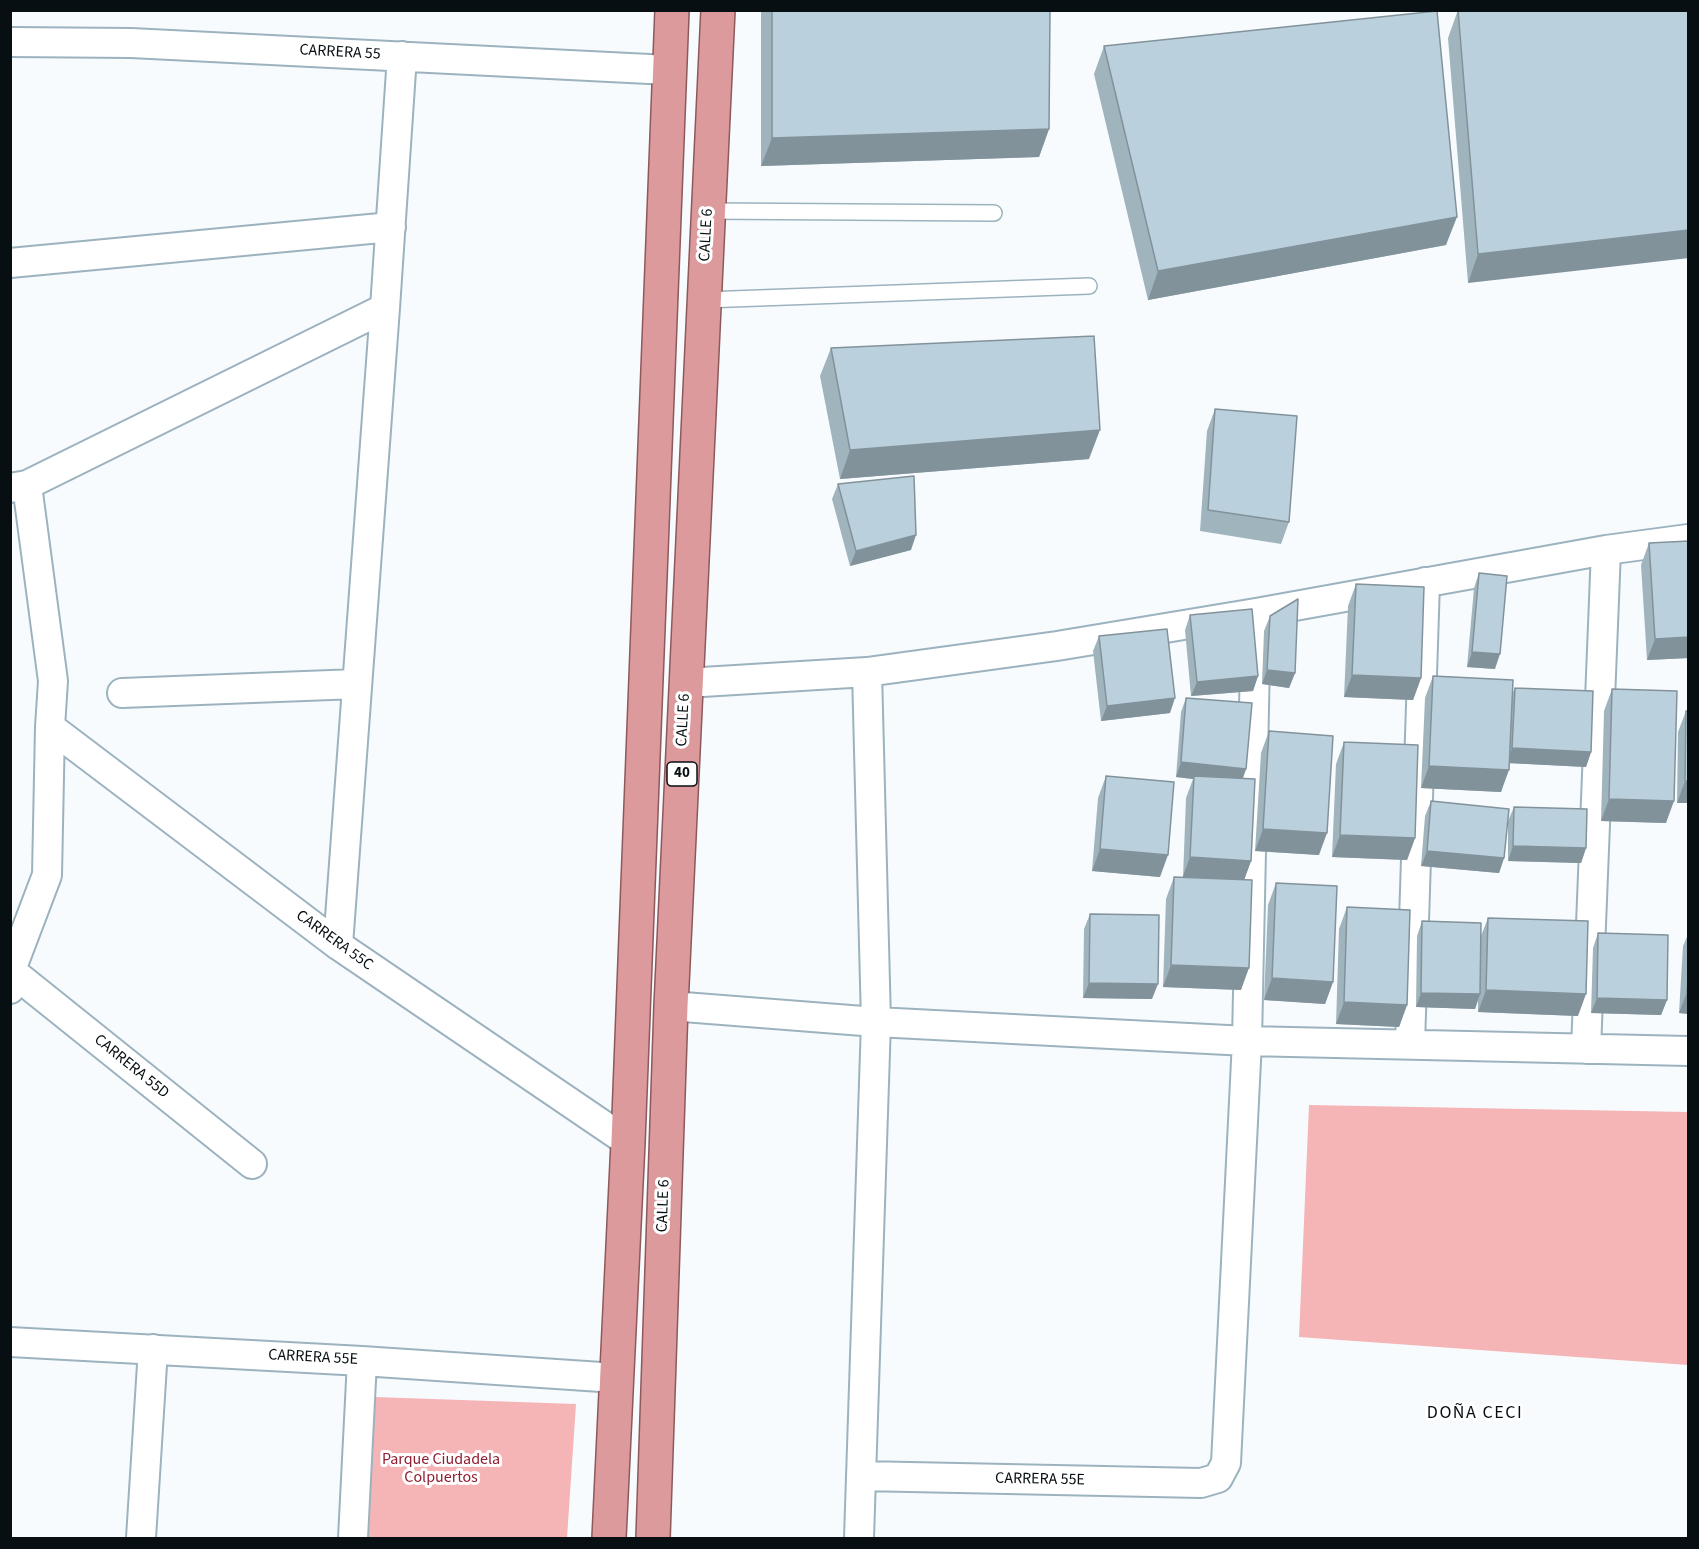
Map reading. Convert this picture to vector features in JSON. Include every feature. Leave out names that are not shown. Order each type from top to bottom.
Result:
[{"type":"highway","name":"40","points":[[609,1539],[628,1143],[672,10]]},
{"type":"highway","name":"CALLE 6","points":[[653,1539],[671,1006],[718,10]]},
{"type":"street","name":"CARRERA 55","points":[[10,42],[131,42],[669,70]]},
{"type":"street","points":[[338,945],[386,308],[402,56]]},
{"type":"street","points":[[10,263],[391,227]]},
{"type":"street","points":[[10,989],[11,970],[47,875],[53,681],[19,486],[386,308]]},
{"type":"street","points":[[686,683],[867,672],[1057,646],[1606,550],[1689,538]]},
{"type":"street","points":[[1586,1049],[1606,550]]},
{"type":"street","points":[[1410,1044],[1425,582]]},
{"type":"street","points":[[1248,1041],[1256,613]]},
{"type":"street","points":[[860,1539],[876,1022],[867,672]]},
{"type":"street","points":[[122,693],[357,684]]},
{"type":"street","name":"CARRERA 55C","points":[[50,727],[338,945],[628,1143]]},
{"type":"street","name":"CARRERA 55D","points":[[11,970],[252,1164]]},
{"type":"street","points":[[671,1006],[876,1022],[1248,1041],[1689,1051]]},
{"type":"street","name":"CARRERA 55E","points":[[861,1476],[1201,1484],[1218,1478],[1227,1463],[1248,1041]]},
{"type":"street","name":"CARRERA 55E","points":[[10,1341],[362,1360],[616,1378]]},
{"type":"street","points":[[141,1539],[153,1349]]},
{"type":"street","points":[[353,1539],[362,1360]]},
{"type":"lane","points":[[709,211],[994,213]]},
{"type":"lane","points":[[704,300],[1089,286]]},
{"type":"green space","points":[[1309,1105],[1688,1112],[1688,1365],[1299,1337]]},
{"type":"green space","name":"Parque Ciudadela Colpuertos","points":[[375,1397],[576,1404],[567,1538],[367,1538]]},
{"type":"building","points":[[772,10],[1050,10],[1049,129],[772,138]]},
{"type":"building","points":[[1458,10],[1689,10],[1689,230],[1478,254]]},
{"type":"building","points":[[1437,11],[1457,217],[1158,271],[1104,46]]},
{"type":"building","points":[[1094,336],[1100,430],[850,450],[831,348]]},
{"type":"building","points":[[1215,409],[1297,416],[1289,522],[1208,510]]},
{"type":"building","points":[[914,476],[916,535],[856,551],[838,484]]},
{"type":"building","points":[[1689,541],[1689,637],[1655,639],[1649,543]]},
{"type":"building","points":[[1479,573],[1507,576],[1500,654],[1472,652]]},
{"type":"building","points":[[1356,584],[1424,587],[1421,678],[1352,675]]},
{"type":"building","points":[[1298,599],[1295,673],[1267,670],[1270,616]]},
{"type":"building","points":[[1252,609],[1258,676],[1197,682],[1190,615]]},
{"type":"building","points":[[1167,629],[1175,698],[1107,706],[1099,636]]},
{"type":"building","points":[[1433,676],[1513,680],[1509,770],[1429,766]]},
{"type":"building","points":[[1515,688],[1593,691],[1591,752],[1512,748]]},
{"type":"building","points":[[1612,689],[1677,691],[1674,801],[1609,799]]},
{"type":"building","points":[[1186,698],[1252,703],[1246,769],[1181,762]]},
{"type":"building","points":[[1686,711],[1689,711],[1689,781],[1685,781]]},
{"type":"building","points":[[1269,731],[1333,736],[1327,833],[1263,829]]},
{"type":"building","points":[[1344,742],[1418,745],[1415,838],[1340,835]]},
{"type":"building","points":[[1106,776],[1174,782],[1168,855],[1100,849]]},
{"type":"building","points":[[1194,776],[1255,779],[1251,861],[1190,857]]},
{"type":"building","points":[[1431,801],[1509,809],[1504,858],[1427,851]]},
{"type":"building","points":[[1514,807],[1587,809],[1586,848],[1513,846]]},
{"type":"building","points":[[1174,877],[1252,880],[1249,968],[1171,965]]},
{"type":"building","points":[[1276,883],[1337,886],[1333,982],[1272,978]]},
{"type":"building","points":[[1347,907],[1410,910],[1407,1005],[1344,1002]]},
{"type":"building","points":[[1090,914],[1159,915],[1158,984],[1089,983]]},
{"type":"building","points":[[1488,918],[1588,921],[1586,994],[1486,990]]},
{"type":"building","points":[[1422,921],[1481,923],[1480,994],[1421,993]]},
{"type":"building","points":[[1598,933],[1668,935],[1667,1000],[1597,998]]},
{"type":"building","points":[[1689,967],[1689,992],[1687,992]]},
{"type":"district","name":"DOÑA CECI","points":[[1475,1414]]}]
